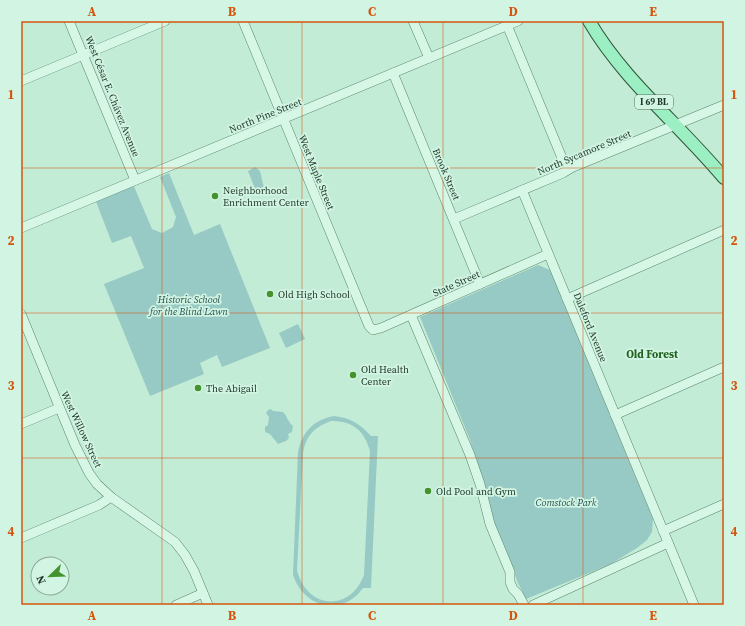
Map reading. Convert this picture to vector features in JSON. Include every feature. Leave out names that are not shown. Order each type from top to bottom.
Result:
[{"type":"main road","name":"I 69 BL","points":[[589,21],[600,40],[618,63],[706,156],[724,178]]},
{"type":"street","name":"West César E. Chávez Avenue","points":[[69,21],[135,180]]},
{"type":"street","points":[[21,81],[165,21]]},
{"type":"street","name":"West Maple Street","points":[[243,21],[368,326],[373,330]]},
{"type":"street","points":[[413,21],[429,58]]},
{"type":"street","name":"North Pine Street","points":[[21,228],[518,21]]},
{"type":"street","points":[[507,25],[567,170]]},
{"type":"street","name":"Brook Street","points":[[393,73],[480,284]]},
{"type":"street","name":"North Sycamore Street","points":[[454,219],[724,105]]},
{"type":"street","name":"Daleford Avenue","points":[[522,190],[694,605]]},
{"type":"street","points":[[567,299],[724,230]]},
{"type":"street","name":"State Street","points":[[373,330],[411,315],[548,254]]},
{"type":"street","points":[[411,315],[470,455],[480,484],[490,524],[510,572],[512,589],[518,594],[524,605]]},
{"type":"street","name":"West Willow Street","points":[[22,319],[77,450],[89,473],[97,484],[111,497],[175,542],[185,555],[208,605]]},
{"type":"street","points":[[615,415],[724,367]]},
{"type":"street","points":[[21,424],[59,408]]},
{"type":"street","points":[[21,538],[99,505],[111,497]]},
{"type":"street","points":[[663,531],[724,504]]},
{"type":"street","points":[[533,605],[668,543]]},
{"type":"street","points":[[176,605],[203,593]]},
{"type":"green space","points":[[255,167],[260,171],[264,188],[256,191],[248,171]]},
{"type":"green space","name":"Historic School for the Blind Lawn","points":[[169,173],[194,235],[220,224],[270,348],[222,367],[217,355],[200,363],[204,374],[150,396],[104,284],[144,268],[131,236],[112,243],[95,199],[133,184],[152,229],[162,233],[173,227],[176,217],[160,177]]},
{"type":"green space","name":"Comstock Park","points":[[538,265],[550,270],[653,519],[652,532],[647,540],[637,548],[611,564],[526,599],[518,583],[496,527],[470,440],[420,317]]},
{"type":"green space","points":[[298,324],[305,339],[286,348],[279,333]]},
{"type":"green space","points":[[271,409],[273,411],[283,412],[293,426],[292,432],[288,434],[289,438],[278,444],[270,434],[265,432],[265,427],[268,425],[269,417],[266,413]]},
{"type":"green space","points":[[334,416],[345,418],[359,425],[371,436],[378,436],[371,588],[363,588],[345,603],[335,606],[315,602],[299,587],[293,575],[298,452],[302,438],[306,432],[320,420]],"holes":[[[339,421],[351,425],[361,432],[370,451],[364,575],[357,587],[349,596],[339,600],[329,601],[318,599],[309,593],[302,583],[297,570],[303,453],[306,442],[315,429],[325,423]]]},
{"type":"place","name":"Neighborhood Enrichment Center","points":[[215,196]]},
{"type":"place","name":"Old High School","points":[[270,294]]},
{"type":"place","name":"Old Health Center","points":[[353,375]]},
{"type":"place","name":"The Abigail","points":[[198,388]]},
{"type":"place","name":"Old Pool and Gym","points":[[428,491]]},
{"type":"district","name":"Old Forest","points":[[652,354]]}]
